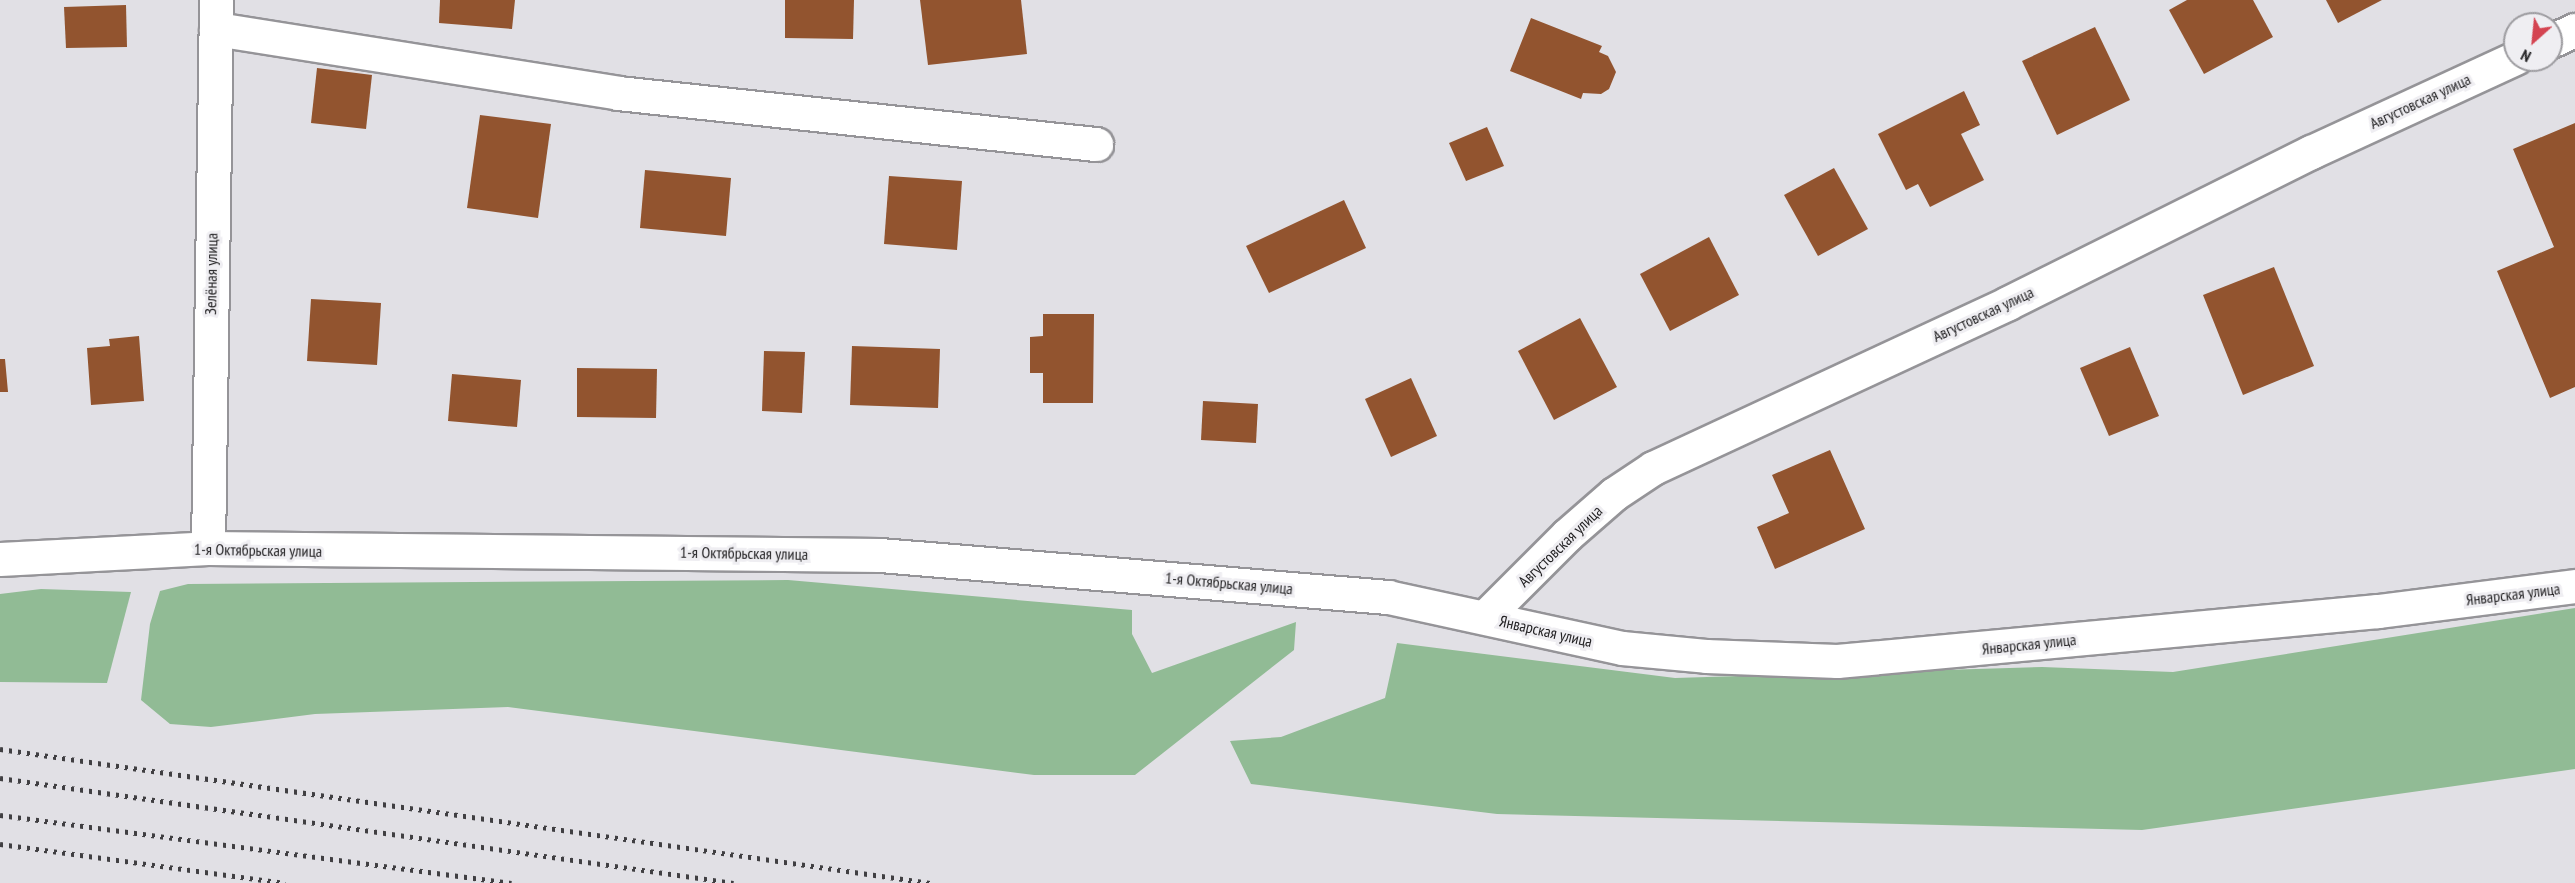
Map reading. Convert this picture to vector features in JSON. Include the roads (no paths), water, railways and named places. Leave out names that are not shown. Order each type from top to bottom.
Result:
[{"type":"street","points":[[216,15],[618,93],[1095,144]]},
{"type":"street","name":"Зелёная улица","points":[[208,548],[216,15]]},
{"type":"street","name":"Августовская улица","points":[[1485,618],[1567,535],[1614,494],[1653,468],[2008,303],[2311,152],[2503,64]]},
{"type":"street","name":"1-я Октябрьская улица","points":[[0,559],[208,548],[880,555],[1388,597],[1485,618]]},
{"type":"street","name":"Январская улица","points":[[1485,618],[1659,652],[1857,661],[2378,611],[2575,586]]},
{"type":"railway","points":[[0,749],[930,883]]},
{"type":"railway","points":[[0,778],[734,883]]},
{"type":"railway","points":[[0,815],[511,883]]},
{"type":"railway","points":[[0,844],[285,883]]}]
